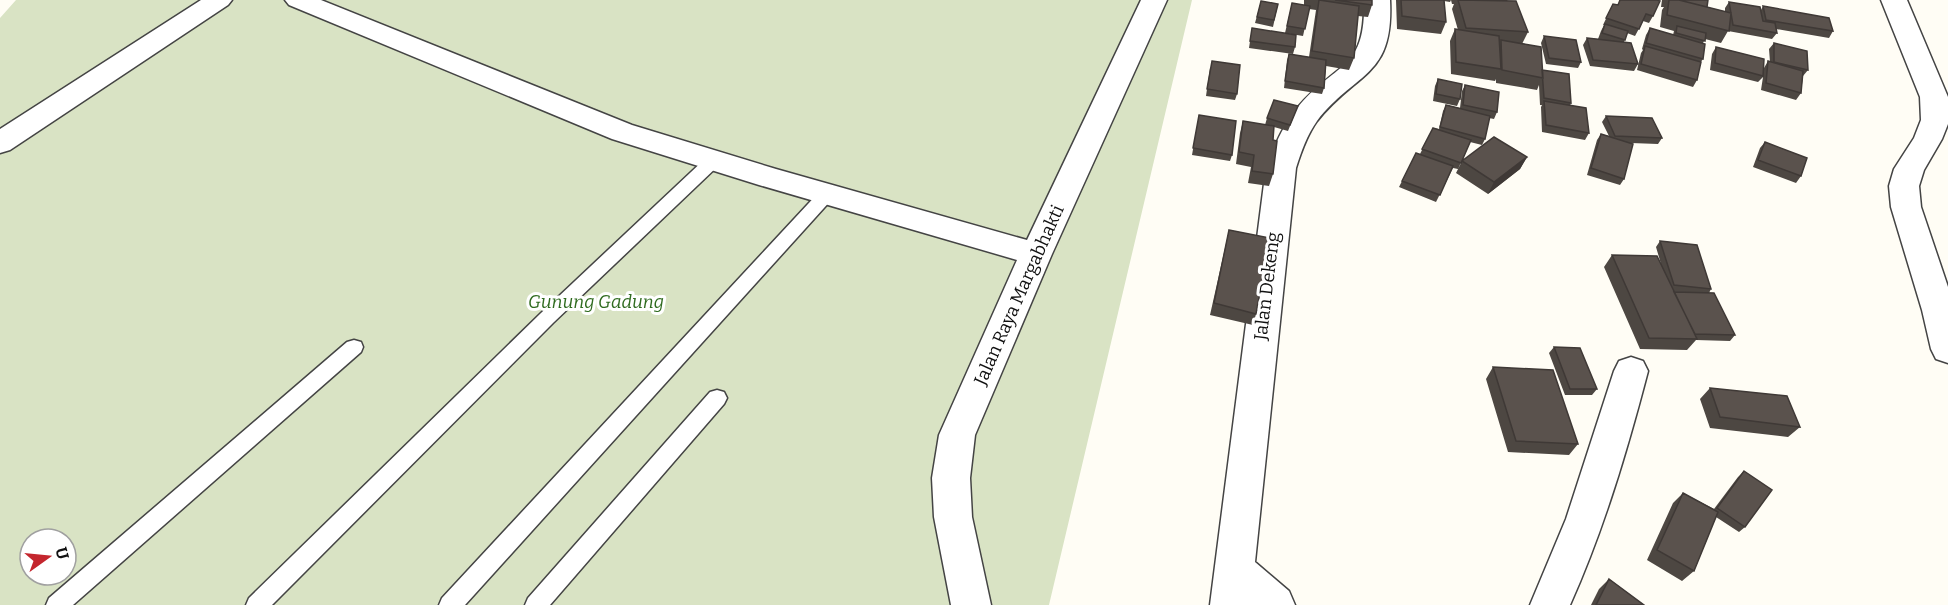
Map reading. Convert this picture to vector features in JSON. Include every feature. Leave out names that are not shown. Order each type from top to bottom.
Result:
[{"type":"street","points":[[0,143],[219,0]]},
{"type":"street","name":"Jalan Raya Margabhakti","points":[[971,605],[953,516],[951,478],[957,435],[1036,254],[1154,0]]},
{"type":"street","name":"Jalan Dekeng","points":[[1231,587],[1281,168],[1298,127],[1313,108],[1369,56],[1377,37],[1377,0]]},
{"type":"street","points":[[1894,0],[1934,97],[1935,120],[1928,139],[1909,170],[1904,186],[1906,207],[1939,310],[1948,349]]},
{"type":"street","points":[[307,1],[622,132],[713,161],[1036,254]]},
{"type":"street","points":[[1550,605],[1574,555],[1607,461],[1631,371]]},
{"type":"street","points":[[1231,587],[1275,605]]},
{"type":"lane","points":[[257,605],[547,318],[713,161]]},
{"type":"lane","points":[[450,605],[827,194]]},
{"type":"lane","points":[[57,605],[354,347]]},
{"type":"lane","points":[[536,605],[717,399]]},
{"type":"green space","name":"Gunung Gadung","points":[[16,0],[1192,0],[1049,605],[0,605],[0,18]]},
{"type":"building","points":[[1319,0],[1359,6],[1354,58],[1312,51]]},
{"type":"building","points":[[1335,0],[1372,0],[1372,5]]},
{"type":"building","points":[[1401,0],[1444,0],[1446,22],[1402,16]]},
{"type":"building","points":[[1458,0],[1516,1],[1528,32],[1466,28]]},
{"type":"building","points":[[1620,0],[1660,1],[1653,16],[1646,14],[1639,29],[1606,18],[1613,4],[1618,5]]},
{"type":"building","points":[[1669,0],[1679,0],[1731,13],[1729,31],[1667,15]]},
{"type":"building","points":[[1679,0],[1708,0],[1707,7]]},
{"type":"building","points":[[1261,1],[1278,4],[1274,20],[1257,17]]},
{"type":"building","points":[[1729,2],[1760,7],[1763,21],[1775,23],[1777,33],[1733,25]]},
{"type":"building","points":[[1292,3],[1310,6],[1305,29],[1287,26]]},
{"type":"building","points":[[1763,6],[1829,18],[1833,31],[1766,20]]},
{"type":"building","points":[[1605,24],[1628,31],[1625,40],[1602,33]]},
{"type":"building","points":[[1677,26],[1706,33],[1705,41],[1676,33]]},
{"type":"building","points":[[1252,28],[1296,35],[1295,47],[1250,41]]},
{"type":"building","points":[[1650,28],[1705,44],[1703,59],[1646,43]]},
{"type":"building","points":[[1455,29],[1499,36],[1501,69],[1456,62]]},
{"type":"building","points":[[1544,36],[1576,40],[1581,62],[1549,58]]},
{"type":"building","points":[[1587,38],[1631,43],[1638,64],[1593,60]]},
{"type":"building","points":[[1501,40],[1541,47],[1543,78],[1502,70]]},
{"type":"building","points":[[1774,43],[1807,51],[1808,70],[1774,62]]},
{"type":"building","points":[[1645,46],[1701,62],[1697,80],[1641,64]]},
{"type":"building","points":[[1716,47],[1764,59],[1763,76],[1715,63]]},
{"type":"building","points":[[1289,54],[1326,60],[1324,88],[1285,81]]},
{"type":"building","points":[[1212,61],[1240,65],[1237,94],[1207,89]]},
{"type":"building","points":[[1768,61],[1803,71],[1801,93],[1766,83]]},
{"type":"building","points":[[1542,70],[1569,74],[1571,103],[1544,98]]},
{"type":"building","points":[[1438,79],[1462,84],[1460,99],[1436,94]]},
{"type":"building","points":[[1465,85],[1499,92],[1497,112],[1463,105]]},
{"type":"building","points":[[1274,100],[1298,106],[1290,125],[1267,118]]},
{"type":"building","points":[[1544,101],[1586,108],[1589,133],[1546,125]]},
{"type":"building","points":[[1446,105],[1490,116],[1485,139],[1440,127]]},
{"type":"building","points":[[1199,115],[1236,121],[1232,155],[1193,148]]},
{"type":"building","points":[[1606,116],[1652,118],[1662,138],[1615,136]]},
{"type":"building","points":[[1243,121],[1274,126],[1273,140],[1277,141],[1273,174],[1252,171],[1254,155],[1239,152]]},
{"type":"building","points":[[1433,128],[1471,140],[1461,163],[1422,149]]},
{"type":"building","points":[[1601,134],[1633,144],[1624,179],[1591,168]]},
{"type":"building","points":[[1494,137],[1527,157],[1494,182],[1462,161]]},
{"type":"building","points":[[1765,142],[1807,158],[1801,176],[1758,160]]},
{"type":"building","points":[[1416,153],[1453,166],[1440,195],[1402,181]]},
{"type":"building","points":[[1229,230],[1270,238],[1256,314],[1214,303]]},
{"type":"building","points":[[1660,241],[1697,245],[1711,289],[1674,285]]},
{"type":"building","points":[[1612,255],[1657,256],[1697,339],[1649,338]]},
{"type":"building","points":[[1674,292],[1714,293],[1735,335],[1695,334]]},
{"type":"building","points":[[1554,347],[1580,348],[1597,389],[1570,389]]},
{"type":"building","points":[[1493,367],[1553,370],[1578,444],[1516,441]]},
{"type":"building","points":[[1710,388],[1787,396],[1800,427],[1720,417]]},
{"type":"building","points":[[1744,471],[1772,490],[1745,527],[1717,508]]},
{"type":"building","points":[[1683,493],[1718,512],[1694,571],[1657,550]]},
{"type":"building","points":[[1609,579],[1644,605],[1596,605]]}]
